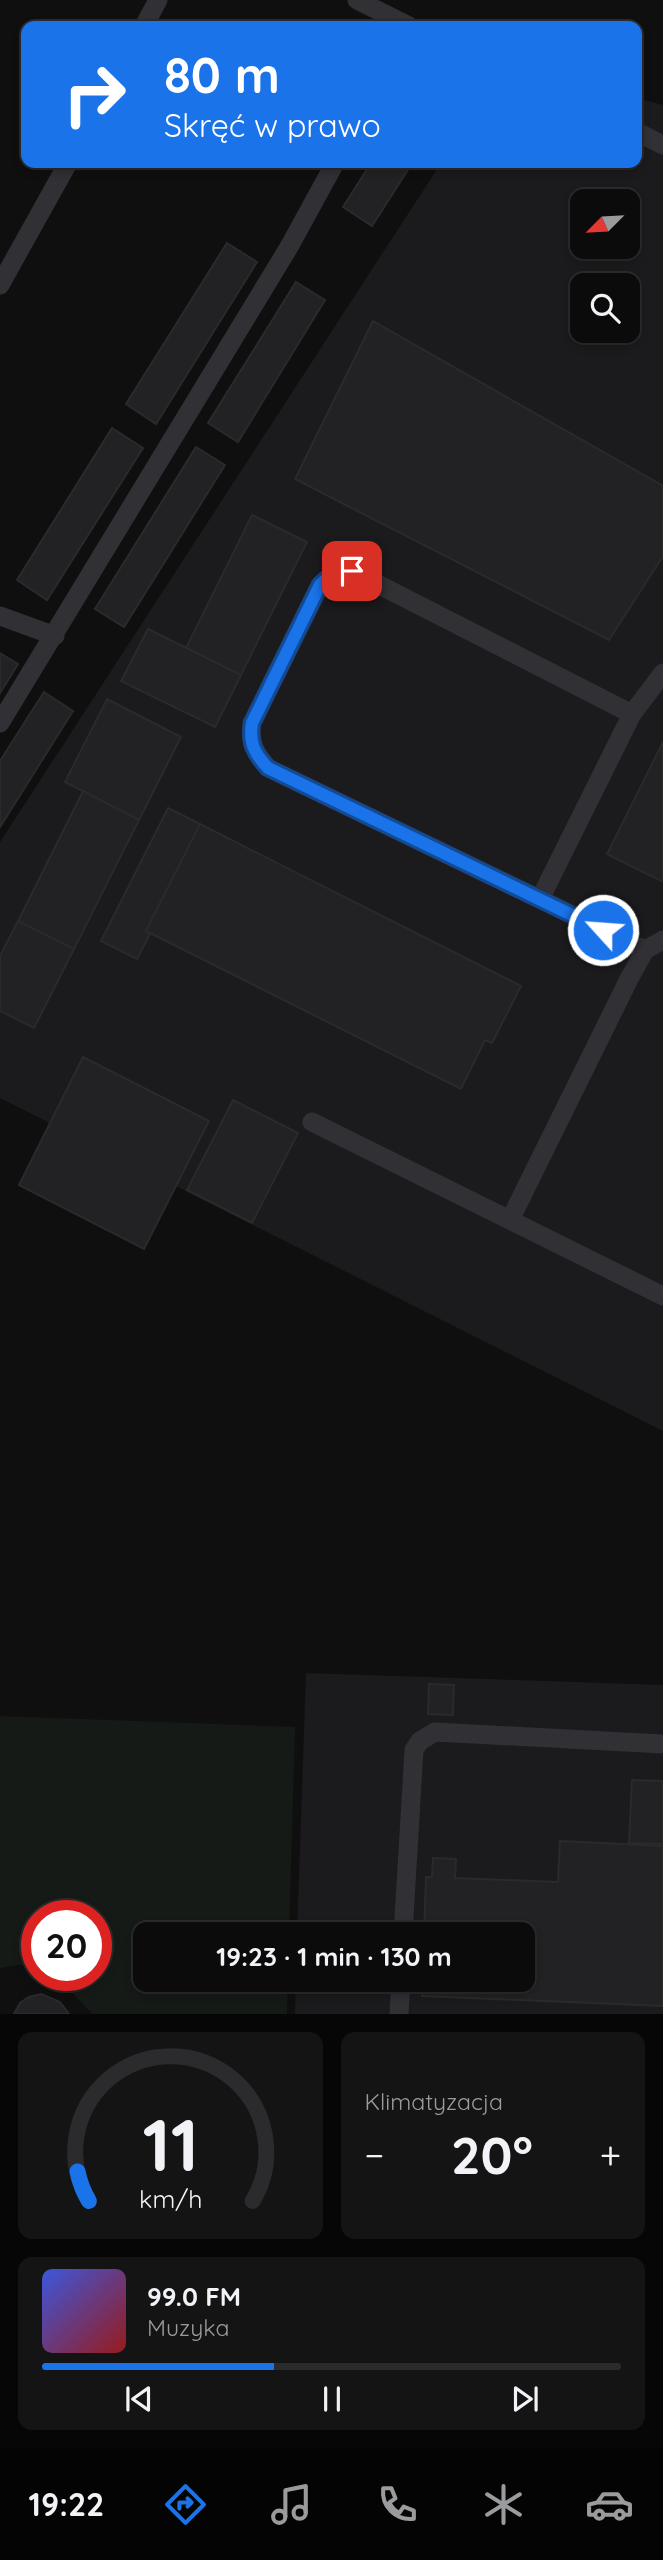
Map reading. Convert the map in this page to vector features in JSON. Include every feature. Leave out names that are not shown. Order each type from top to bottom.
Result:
[{"type":"lane","points":[[147,21],[158,0]]},
{"type":"lane","points":[[357,0],[399,21]]},
{"type":"lane","points":[[642,134],[663,145]]},
{"type":"lane","points":[[0,285],[65,168]]},
{"type":"lane","points":[[0,723],[289,247],[332,168]]},
{"type":"lane","points":[[632,714],[352,571],[332,574],[320,585],[252,723],[250,738],[254,753],[268,768],[645,950]]},
{"type":"lane","points":[[0,616],[55,636]]},
{"type":"lane","points":[[540,899],[632,714],[663,673]]},
{"type":"lane","points":[[510,1220],[645,950],[663,940]]},
{"type":"lane","points":[[312,1122],[663,1296]]},
{"type":"lane","points":[[404,1922],[414,1750],[426,1735],[435,1732],[663,1744]]},
{"type":"lane","points":[[399,2014],[400,1992]]},
{"type":"shaded area","points":[[642,99],[663,105],[663,1431],[0,1098],[0,842],[438,168],[642,168]]},
{"type":"shaded area","points":[[306,1673],[663,1685],[663,2014],[295,2014],[296,1992],[535,1992],[535,1922],[297,1922]]},
{"type":"shaded area","points":[[0,1716],[295,1727],[289,1922],[133,1922],[133,1992],[288,1992],[287,2014],[92,2014],[71,1991],[112,1991],[112,1900],[21,1900],[21,1965],[0,1968]]},
{"type":"building","points":[[368,168],[409,168],[372,226],[343,207]]},
{"type":"building","points":[[227,243],[257,262],[156,424],[126,404]]},
{"type":"building","points":[[296,282],[325,300],[238,442],[208,423]]},
{"type":"building","points":[[373,321],[663,486],[663,556],[609,640],[295,479]]},
{"type":"building","points":[[112,428],[143,448],[47,600],[17,580]]},
{"type":"building","points":[[196,447],[225,465],[124,627],[95,609]]},
{"type":"building","points":[[252,515],[307,542],[241,675],[186,648]]},
{"type":"building","points":[[148,629],[241,675],[215,727],[121,681]]},
{"type":"building","points":[[0,653],[18,664],[0,693]]},
{"type":"building","points":[[44,692],[73,711],[0,827],[0,761]]},
{"type":"building","points":[[107,699],[181,737],[139,820],[65,782]]},
{"type":"building","points":[[663,742],[663,882],[607,854]]},
{"type":"building","points":[[83,791],[139,820],[74,949],[18,921]]},
{"type":"building","points":[[168,808],[200,824],[146,931],[150,934],[137,959],[101,941]]},
{"type":"building","points":[[200,824],[521,986],[492,1043],[485,1040],[461,1089],[146,931]]},
{"type":"building","points":[[18,921],[74,949],[34,1028],[0,1011],[0,956]]},
{"type":"building","points":[[83,1057],[209,1121],[144,1249],[19,1185]]},
{"type":"building","points":[[233,1100],[298,1133],[252,1223],[187,1190]]},
{"type":"building","points":[[429,1684],[454,1685],[453,1715],[428,1714]]},
{"type":"building","points":[[632,1780],[663,1781],[663,1844],[629,1843]]},
{"type":"building","points":[[560,1841],[663,1846],[663,2006],[422,1996],[422,1992],[535,1992],[535,1922],[424,1922],[426,1877],[432,1877],[433,1858],[456,1859],[455,1878],[558,1882]]},
{"type":"building","points":[[41,1994],[60,2002],[69,2014],[14,2014],[20,2003]]},
{"type":"route","points":[[352,571],[332,574],[320,585],[252,723],[250,738],[254,753],[268,768],[603,930]]}]
